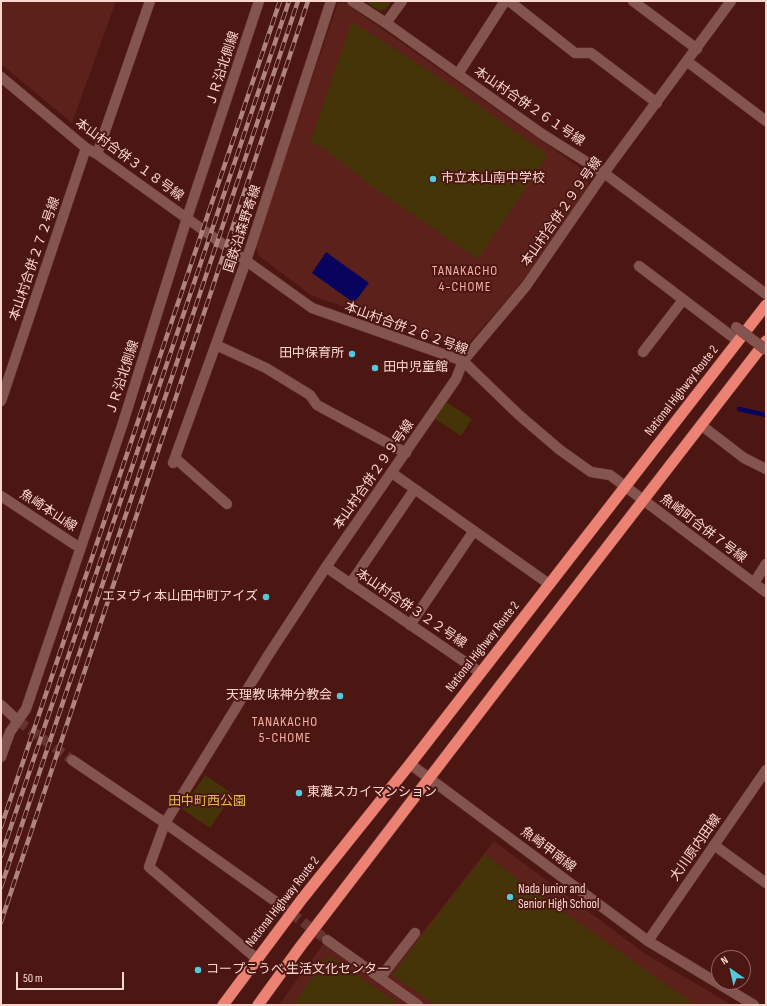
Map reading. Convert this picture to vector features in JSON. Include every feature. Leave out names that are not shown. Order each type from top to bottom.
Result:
[{"type":"highway","name":"National Highway Route 2","points":[[223,1005],[302,899],[410,764],[766,306]]},
{"type":"highway","points":[[258,1005],[430,777],[766,341]]},
{"type":"street","points":[[97,154],[150,1]]},
{"type":"street","name":"ＪＲ沿北側線","points":[[1,757],[10,732],[26,710],[124,418],[187,218],[259,1]]},
{"type":"street","name":"国鉄沿森野寄線","points":[[227,504],[174,461],[246,261],[331,1]]},
{"type":"street","name":"本山村合併２６１号線","points":[[352,1],[386,23],[542,134],[604,173],[766,294]]},
{"type":"street","points":[[386,23],[402,1]]},
{"type":"street","points":[[458,74],[505,1]]},
{"type":"street","points":[[509,1],[575,53],[591,53],[657,103]]},
{"type":"street","points":[[633,1],[697,49]]},
{"type":"street","name":"本山村合併２９９号線","points":[[257,959],[149,867],[165,823],[326,567],[456,380],[463,361],[526,286],[604,173],[688,62],[731,1]]},
{"type":"street","points":[[688,62],[766,121]]},
{"type":"street","name":"本山村合併３１８号線","points":[[1,77],[86,148],[97,154],[246,261]]},
{"type":"street","name":"本山村合併２７２号線","points":[[1,401],[86,148]]},
{"type":"street","name":"本山村合併２６２号線","points":[[246,261],[312,308],[463,361],[502,399],[560,450],[591,472],[610,475],[625,487]]},
{"type":"street","points":[[638,266],[738,341]]},
{"type":"street","points":[[642,352],[683,300]]},
{"type":"street","points":[[736,327],[766,350]]},
{"type":"street","points":[[216,345],[266,368],[310,395],[317,405],[406,453]]},
{"type":"street","points":[[701,425],[744,458],[766,469]]},
{"type":"street","points":[[392,473],[473,532],[549,584]]},
{"type":"street","name":"魚崎町合併７号線","points":[[625,487],[766,592]]},
{"type":"street","points":[[350,584],[414,490]]},
{"type":"street","name":"魚崎本山線","points":[[1,496],[80,548]]},
{"type":"street","points":[[410,625],[473,532]]},
{"type":"street","points":[[754,583],[766,564]]},
{"type":"street","name":"本山村合併３２２号線","points":[[326,567],[481,673]]},
{"type":"street","points":[[1,705],[18,721]]},
{"type":"street","points":[[72,760],[165,823],[279,904]]},
{"type":"street","name":"魚崎甲南線","points":[[410,764],[430,777],[648,941],[754,1005]]},
{"type":"street","name":"大川原内田線","points":[[648,941],[766,770]]},
{"type":"street","points":[[714,845],[766,883]]},
{"type":"street","points":[[380,978],[415,933]]},
{"type":"street","points":[[327,940],[418,1005]]},
{"type":"shaded area","points":[[1,1],[116,1],[72,123],[1,64]]},
{"type":"shaded area","name":"市立本山南中学校","points":[[338,3],[345,3],[586,172],[589,186],[522,282],[463,350],[311,295],[259,256],[255,245]]},
{"type":"shaded area","points":[[326,252],[369,283],[354,303],[312,273]]},
{"type":"shaded area","name":"Nada Junior and Senior High School","points":[[494,841],[644,953],[732,1005],[425,1005],[387,978]]},
{"type":"shaded area","points":[[323,944],[408,1005],[279,1005]]},
{"type":"green space","points":[[365,1],[392,1],[386,9],[379,11]]},
{"type":"green space","points":[[352,22],[440,78],[548,155],[478,259],[371,186],[325,149],[310,142]]},
{"type":"green space","points":[[446,402],[472,419],[461,436],[435,419]]},
{"type":"green space","name":"田中町西公園","points":[[205,775],[233,794],[210,828],[182,809]]},
{"type":"green space","name":"Nada Junior and Senior High School","points":[[485,854],[516,878],[695,1005],[436,1005],[392,975]]},
{"type":"green space","points":[[328,955],[400,1005],[293,1005]]},
{"type":"waterway","points":[[739,409],[766,415]]},
{"type":"tunnel","points":[[18,721],[72,760]]},
{"type":"tunnel","points":[[279,904],[327,940]]},
{"type":"railway","points":[[1,827],[280,1]]},
{"type":"railway","points":[[1,856],[289,1]]},
{"type":"railway","points":[[1,887],[298,1]]},
{"type":"railway","points":[[1,922],[308,1]]},
{"type":"place","name":"市立本山南中学校","points":[[433,179]]},
{"type":"place","name":"田中保育所","points":[[352,354]]},
{"type":"place","name":"田中児童館","points":[[375,368]]},
{"type":"place","name":"エヌヴィ本山田中町アイズ","points":[[266,597]]},
{"type":"place","name":"天理教 味神分教会","points":[[340,696]]},
{"type":"place","name":"東灘スカイマンション","points":[[299,793]]},
{"type":"place","name":"Nada Junior and Senior High School","points":[[510,897]]},
{"type":"place","name":"コープこうべ 生活文化センター","points":[[198,970]]},
{"type":"district","name":"TANAKACHO 4-CHOME","points":[[465,280]]},
{"type":"district","name":"TANAKACHO 5-CHOME","points":[[285,730]]}]
